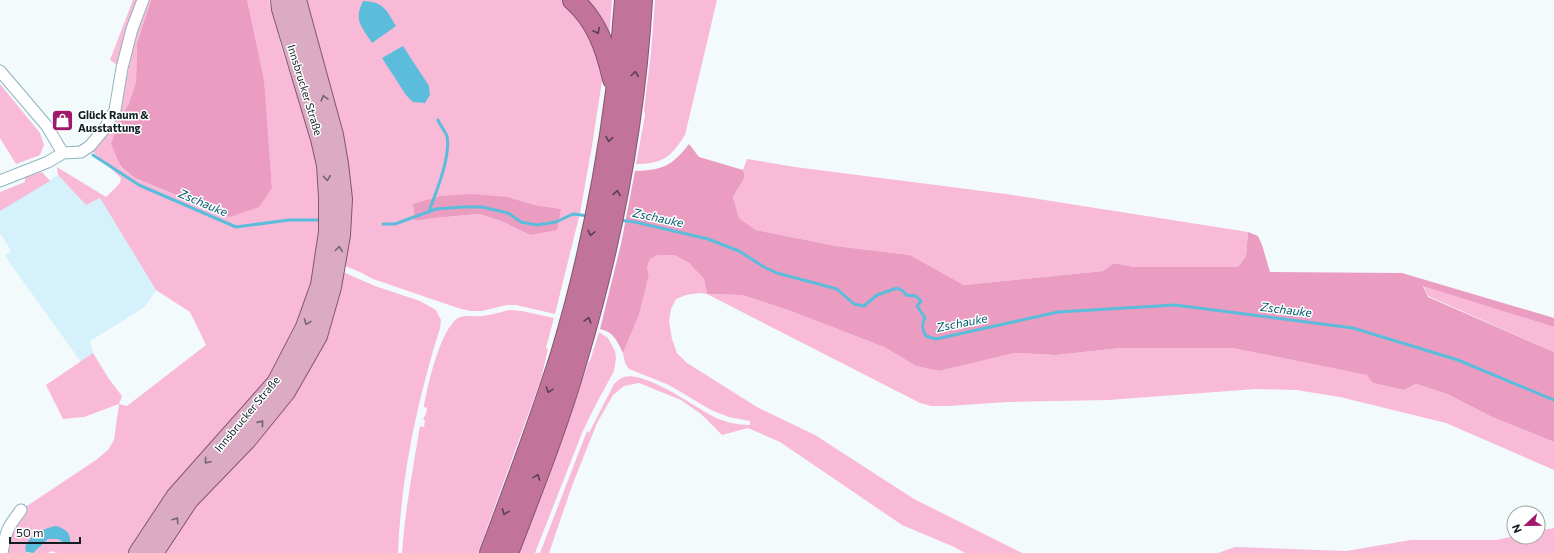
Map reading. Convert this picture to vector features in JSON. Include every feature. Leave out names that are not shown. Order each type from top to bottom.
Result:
[{"type":"highway","points":[[573,0],[594,26],[605,48],[620,105]]},
{"type":"highway","points":[[620,105],[625,0]]},
{"type":"highway","points":[[508,553],[541,467],[569,355],[578,289],[620,105],[640,31],[642,0]]},
{"type":"highway","points":[[490,553],[528,452],[569,355]]},
{"type":"main road","name":"Innsbrucker Straße","points":[[280,0],[281,9],[327,137]]},
{"type":"main road","name":"Innsbrucker Straße","points":[[154,553],[189,500],[247,440],[286,392],[318,336],[326,286],[325,258],[328,225],[326,165],[327,137],[297,0]]},
{"type":"main road","name":"Innsbrucker Straße","points":[[138,553],[175,497],[276,383],[326,286]]},
{"type":"street","points":[[0,181],[48,162],[63,153],[81,152],[90,146],[104,128],[114,110],[122,68],[132,29],[143,0]]},
{"type":"street","points":[[0,71],[46,125],[63,153]]},
{"type":"street","points":[[2,553],[8,526],[21,510]]},
{"type":"shaded area","points":[[133,0],[138,0],[120,67],[110,60]]},
{"type":"shaded area","points":[[147,0],[151,0],[137,43],[136,82],[129,103],[118,123],[120,167],[135,178],[230,217],[272,188],[269,152],[247,0],[269,0],[282,49],[312,141],[321,206],[314,283],[280,365],[162,502],[128,553],[57,553],[51,551],[48,553],[32,553],[48,539],[58,539],[65,544],[56,526],[26,552],[28,553],[2,553],[21,510],[96,460],[108,450],[114,440],[119,404],[127,406],[206,345],[190,312],[156,290],[100,198],[86,205],[58,175],[57,167],[106,197],[120,183],[121,178],[92,151],[118,111],[128,72],[134,38]]},
{"type":"shaded area","points":[[151,0],[247,0],[264,81],[272,188],[259,207],[230,217],[135,178],[121,167],[111,144],[118,123],[129,103],[136,82],[137,43]]},
{"type":"shaded area","points":[[300,0],[568,0],[585,20],[603,74],[580,213],[555,314],[516,305],[507,305],[482,311],[471,311],[461,309],[373,279],[345,266],[349,240]],"holes":[[[508,197],[535,205],[560,209],[530,235],[501,221],[479,214],[415,221],[414,204]]]},
{"type":"shaded area","points":[[581,0],[612,0],[609,44]]},
{"type":"shaded area","points":[[655,0],[717,0],[685,135],[675,149],[660,161],[636,164],[645,115],[644,109],[651,53]]},
{"type":"shaded area","points":[[0,84],[40,133],[44,145],[40,155],[16,164],[0,138]]},
{"type":"shaded area","points":[[689,144],[699,157],[743,170],[745,177],[733,197],[739,218],[756,230],[836,246],[910,255],[964,285],[1103,271],[1114,263],[1134,267],[1238,267],[1246,256],[1248,232],[1258,236],[1270,272],[1402,273],[1554,318],[1554,327],[1423,286],[1428,297],[1554,352],[1554,442],[1490,416],[1447,394],[1416,384],[1404,390],[1373,383],[1367,375],[1232,348],[1121,348],[1056,355],[1015,353],[939,371],[916,366],[884,347],[788,310],[742,295],[707,294],[704,279],[689,263],[674,255],[658,255],[650,259],[647,267],[649,275],[639,315],[623,353],[612,335],[605,330],[600,329],[621,244],[635,171],[660,168],[672,162]]},
{"type":"shaded area","points":[[747,159],[795,167],[1006,194],[1248,232],[1246,256],[1238,267],[1134,267],[1114,263],[1103,271],[964,285],[910,255],[836,246],[756,230],[739,218],[733,197],[745,177],[743,170]]},
{"type":"shaded area","points":[[42,172],[50,181],[0,211],[0,192],[25,182],[25,177]]},
{"type":"shaded area","points":[[58,175],[86,205],[100,197],[156,290],[145,307],[90,341],[93,353],[81,362],[5,256],[11,251],[0,233],[0,211]]},
{"type":"shaded area","points":[[471,194],[508,197],[535,205],[561,209],[557,230],[530,235],[501,221],[479,214],[415,221],[413,204],[441,196]]},
{"type":"shaded area","points":[[658,255],[674,255],[689,263],[704,279],[707,294],[700,293],[686,295],[676,299],[671,309],[669,321],[672,339],[677,353],[687,363],[757,407],[815,435],[914,499],[1022,553],[965,553],[902,525],[780,442],[748,428],[722,435],[701,414],[681,400],[639,383],[624,386],[613,395],[597,423],[572,486],[549,553],[540,553],[587,431],[589,433],[614,384],[620,379],[624,377],[633,377],[644,379],[670,391],[714,417],[731,423],[750,425],[750,421],[729,417],[711,410],[669,385],[629,369],[625,363],[623,353],[639,315],[649,275],[647,267],[650,259]]},
{"type":"shaded area","points":[[343,272],[375,286],[420,301],[436,310],[441,320],[417,411],[403,496],[398,553],[161,553]]},
{"type":"shaded area","points":[[1423,285],[1554,327],[1554,352],[1428,296]]},
{"type":"shaded area","points":[[707,294],[742,295],[788,310],[884,347],[916,366],[939,371],[1015,353],[1056,355],[1121,348],[1232,348],[1368,375],[1373,383],[1404,390],[1416,384],[1447,394],[1490,416],[1554,442],[1554,470],[1446,423],[1340,397],[1296,390],[1256,389],[1108,400],[1007,402],[931,406],[920,403]]},
{"type":"shaded area","points":[[509,310],[522,311],[554,318],[546,348],[548,349],[541,379],[478,553],[402,553],[407,505],[420,426],[424,427],[425,421],[423,419],[427,408],[424,407],[432,372],[441,344],[453,322],[460,317],[485,316]]},
{"type":"shaded area","points":[[599,332],[608,338],[615,351],[616,358],[614,371],[582,433],[535,553],[519,553],[552,466]]},
{"type":"shaded area","points":[[93,353],[109,379],[122,396],[119,404],[84,417],[63,419],[46,385]]},
{"type":"shaded area","points":[[1554,528],[1554,553],[1218,553],[1235,547],[1346,551],[1411,540],[1496,540],[1506,538],[1506,545],[1546,545],[1546,530]]},
{"type":"water","points":[[363,1],[376,3],[384,8],[396,26],[372,43],[360,23],[359,13]]},
{"type":"water","points":[[403,46],[429,86],[430,95],[425,103],[413,102],[406,95],[382,58]]},
{"type":"water","points":[[56,526],[69,534],[70,543],[65,544],[58,539],[48,539],[33,553],[26,552],[25,547],[27,543],[35,534]]},
{"type":"waterway","points":[[429,211],[445,164],[448,144],[447,136],[438,120]]},
{"type":"waterway","name":"Zschauke","points":[[93,155],[139,185],[236,227],[289,220],[318,220]]},
{"type":"waterway","name":"Zschauke","points":[[383,224],[395,224],[436,209],[462,207],[482,207],[508,213],[521,222],[537,225],[556,222],[573,214],[589,216]]},
{"type":"waterway","name":"Zschauke","points":[[618,220],[635,222],[708,239],[739,251],[764,267],[777,273],[837,289],[854,304],[864,306],[877,295],[897,288],[903,291],[906,295],[916,296],[921,301],[917,306],[925,318],[922,327],[926,336],[936,339],[1058,312],[1175,305],[1353,328],[1458,360],[1554,400]]},
{"type":"place","name":"Glück Raum & Ausstattung","points":[[63,121]]}]
